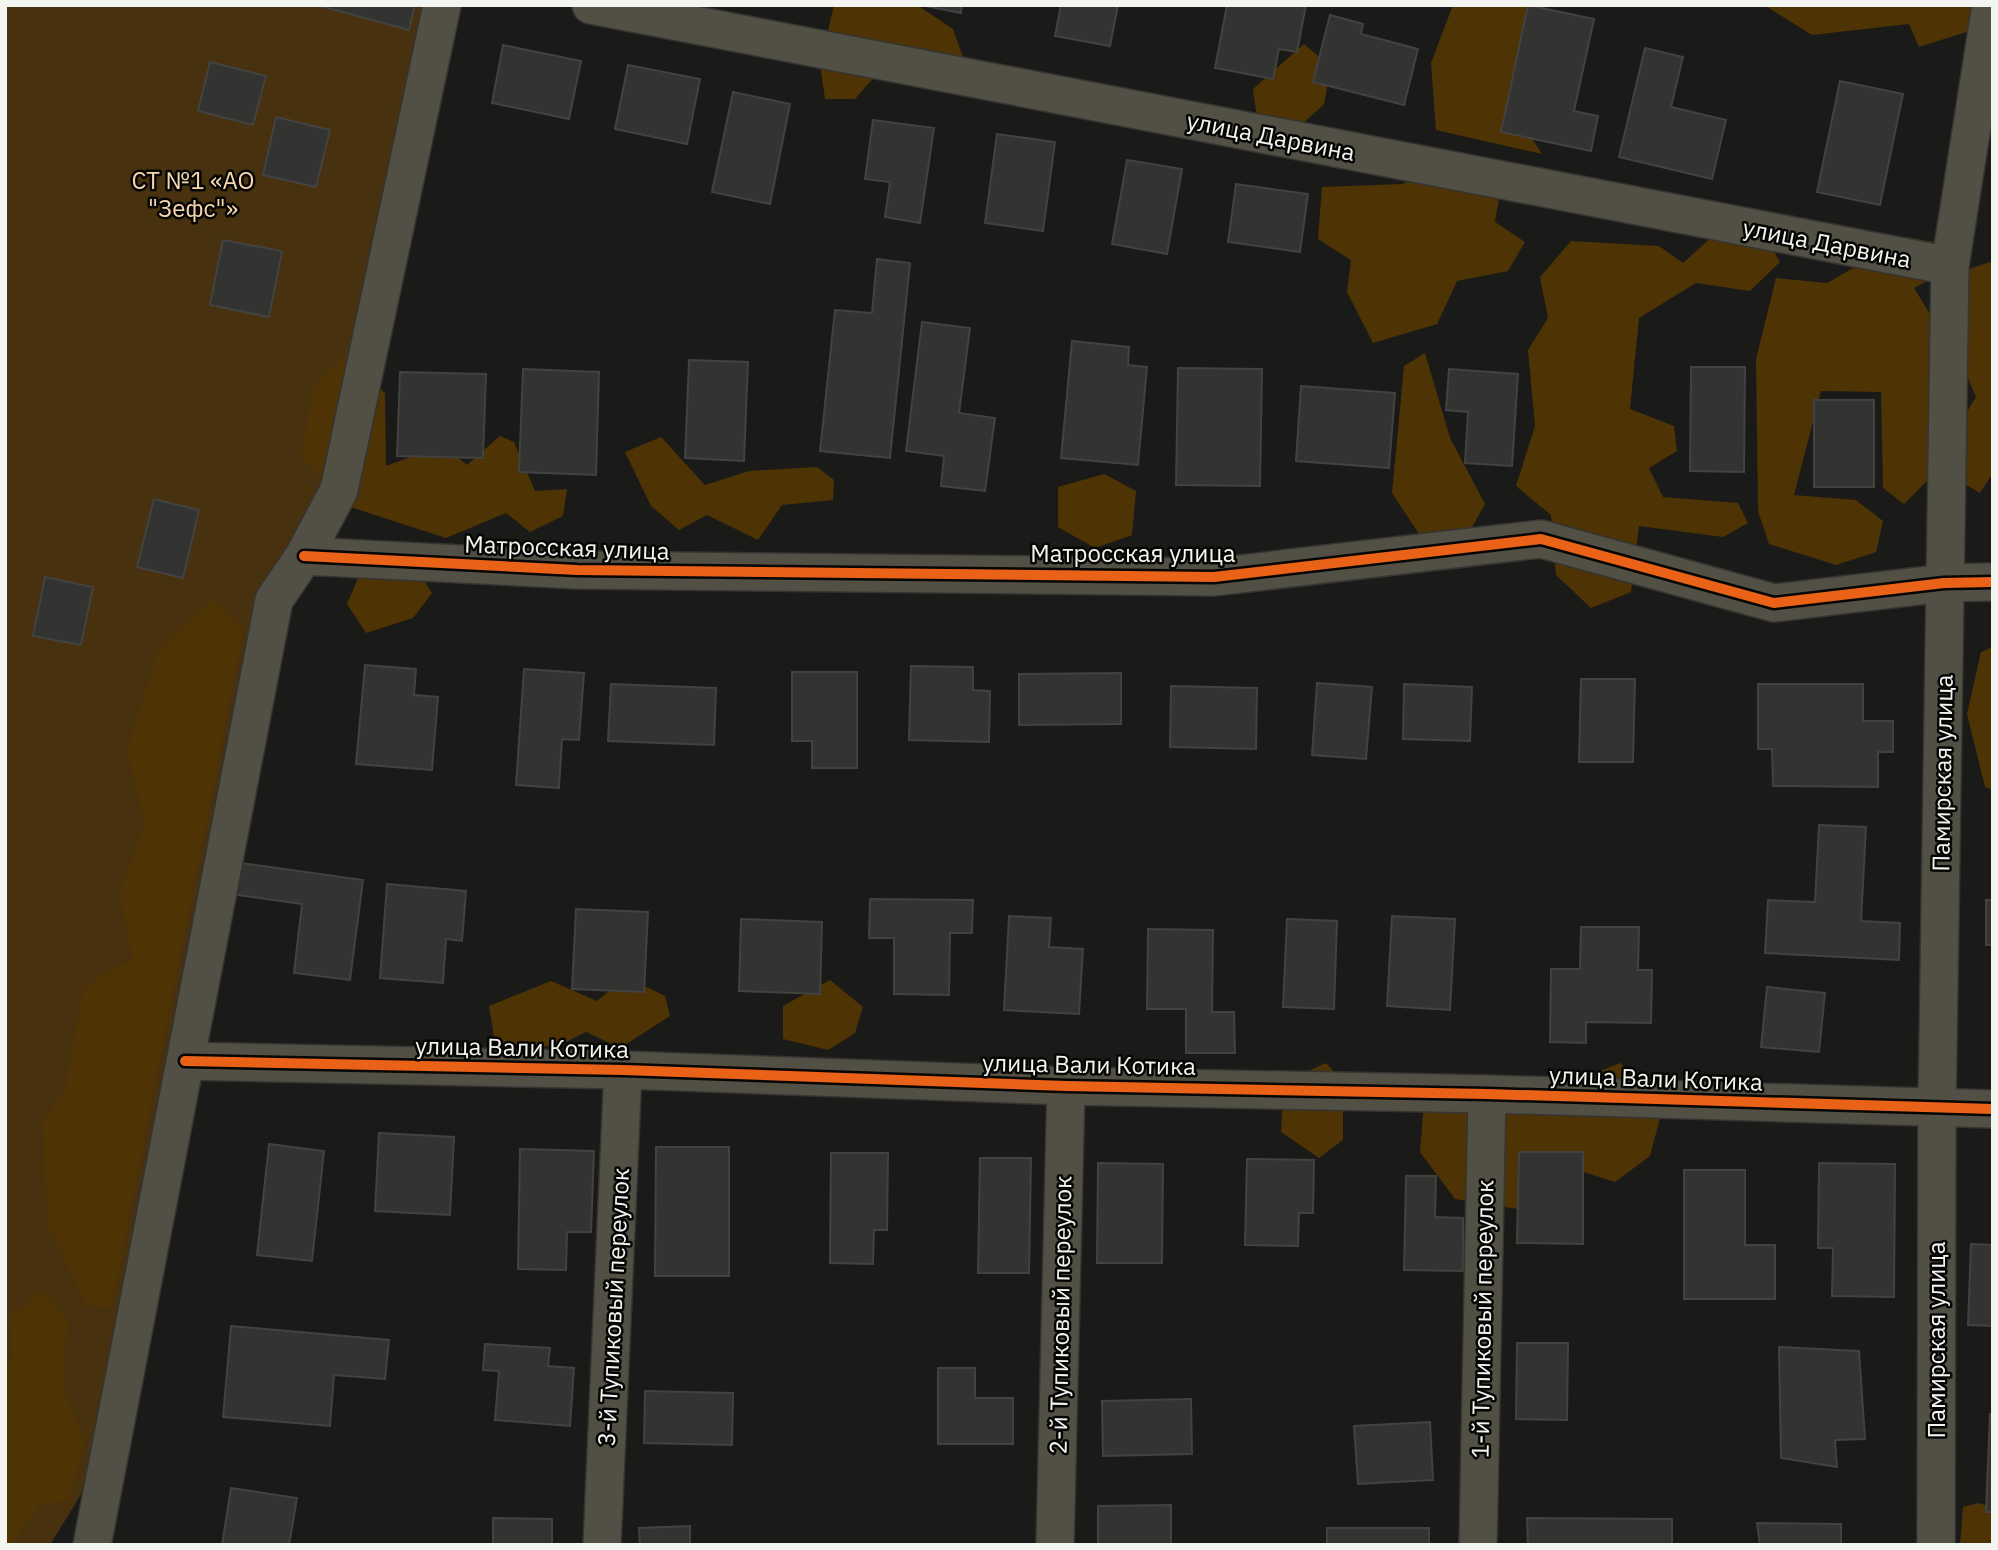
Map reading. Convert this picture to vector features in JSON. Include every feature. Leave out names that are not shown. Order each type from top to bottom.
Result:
[{"type":"street","points":[[92,1545],[274,600],[304,556],[339,490],[442,5]]},
{"type":"street","name":"улица Дарвина","points":[[591,5],[1950,266]]},
{"type":"street","name":"Памирская улица","points":[[1936,1545],[1937,1108],[1950,266],[1991,5]]},
{"type":"street","name":"Матросская улица","points":[[304,556],[577,570],[1214,578],[1541,540],[1774,603],[1944,583],[1993,582]]},
{"type":"street","name":"улица Вали Котика","points":[[185,1061],[623,1070],[1066,1086],[1487,1094],[1993,1109]]},
{"type":"street","name":"3-й Тупиковый переулок","points":[[602,1545],[623,1070]]},
{"type":"street","name":"2-й Тупиковый переулок","points":[[1055,1545],[1066,1086]]},
{"type":"street","name":"1-й Тупиковый переулок","points":[[1478,1545],[1487,1094]]},
{"type":"green space","name":"СТ №1 «АО \"Зефс\"»","points":[[5,5],[431,5],[313,523],[258,621],[88,1483],[50,1545],[5,1545]]},
{"type":"shaded area","points":[[834,5],[917,5],[953,29],[963,57],[939,66],[892,57],[855,99],[825,99],[820,64]]},
{"type":"shaded area","points":[[1453,5],[1543,5],[1511,107],[1542,154],[1436,130],[1431,63]]},
{"type":"shaded area","points":[[1764,5],[1993,5],[1993,17],[1966,32],[1919,47],[1909,24],[1812,35]]},
{"type":"shaded area","points":[[1304,44],[1331,67],[1324,104],[1297,129],[1257,118],[1253,89]]},
{"type":"shaded area","points":[[1438,173],[1500,193],[1495,222],[1525,242],[1508,271],[1457,281],[1437,324],[1373,343],[1347,292],[1351,260],[1318,239],[1322,187],[1402,184]]},
{"type":"shaded area","points":[[1712,237],[1768,241],[1780,262],[1750,291],[1696,283],[1639,318],[1630,409],[1674,426],[1677,451],[1649,468],[1663,497],[1738,503],[1748,523],[1723,537],[1639,526],[1631,592],[1591,608],[1556,575],[1551,515],[1516,486],[1535,426],[1528,350],[1548,318],[1540,277],[1571,241],[1659,246],[1683,263]]},
{"type":"shaded area","points":[[1907,237],[1945,244],[1942,273],[1914,288],[1933,319],[1927,481],[1904,504],[1883,488],[1881,392],[1821,391],[1794,495],[1856,500],[1883,521],[1876,552],[1836,565],[1769,544],[1758,511],[1756,359],[1776,278],[1827,283]]},
{"type":"shaded area","points":[[1993,261],[1993,473],[1980,493],[1958,480],[1958,426],[1976,397],[1960,360],[1966,270]]},
{"type":"shaded area","points":[[1425,353],[1450,438],[1485,504],[1472,527],[1421,537],[1392,493],[1404,366]]},
{"type":"shaded area","points":[[346,355],[385,393],[386,466],[443,445],[467,465],[500,436],[514,442],[535,491],[567,489],[563,516],[530,532],[506,513],[446,538],[344,505],[301,455],[314,385]]},
{"type":"shaded area","points":[[661,437],[705,485],[749,471],[817,467],[834,480],[833,500],[782,505],[758,540],[707,515],[679,530],[651,506],[625,452]]},
{"type":"shaded area","points":[[1104,474],[1136,491],[1132,535],[1095,548],[1058,527],[1058,487]]},
{"type":"shaded area","points":[[409,558],[432,593],[413,618],[366,633],[347,604],[364,564]]},
{"type":"shaded area","points":[[213,599],[244,629],[111,1308],[87,1306],[47,1222],[43,1120],[65,1089],[84,987],[133,958],[120,894],[144,823],[127,750],[159,648]]},
{"type":"shaded area","points":[[1993,647],[1993,790],[1985,787],[1967,714],[1981,652]]},
{"type":"shaded area","points":[[626,977],[665,996],[670,1016],[620,1048],[586,1032],[556,1047],[495,1043],[489,1006],[551,981],[597,1001]]},
{"type":"shaded area","points":[[830,980],[863,1007],[855,1033],[828,1050],[783,1039],[783,1006]]},
{"type":"shaded area","points":[[1326,1063],[1343,1082],[1343,1140],[1319,1158],[1281,1132],[1284,1082]]},
{"type":"shaded area","points":[[1620,1063],[1664,1103],[1650,1156],[1615,1182],[1568,1167],[1531,1211],[1455,1199],[1420,1152],[1424,1102],[1521,1103]]},
{"type":"shaded area","points":[[43,1290],[68,1321],[62,1386],[85,1444],[68,1501],[39,1505],[10,1545],[5,1545],[5,1368],[12,1359],[9,1316]]},
{"type":"shaded area","points":[[1979,1503],[1993,1508],[1993,1545],[1960,1545],[1963,1507]]},
{"type":"building","points":[[317,5],[415,5],[409,30]]},
{"type":"building","points":[[921,5],[962,5],[961,13]]},
{"type":"building","points":[[1061,5],[1118,5],[1110,46],[1055,36]]},
{"type":"building","points":[[1227,5],[1306,5],[1297,52],[1279,49],[1273,79],[1215,68]]},
{"type":"building","points":[[1528,5],[1594,19],[1574,111],[1598,116],[1591,151],[1501,132]]},
{"type":"building","points":[[1330,15],[1363,24],[1361,34],[1418,49],[1404,105],[1313,82]]},
{"type":"building","points":[[503,45],[581,61],[569,119],[492,103]]},
{"type":"building","points":[[1645,48],[1683,57],[1671,107],[1726,120],[1712,179],[1619,157]]},
{"type":"building","points":[[210,62],[266,76],[253,125],[198,111]]},
{"type":"building","points":[[628,65],[700,79],[687,144],[615,129]]},
{"type":"building","points":[[1840,81],[1903,94],[1880,205],[1817,192]]},
{"type":"building","points":[[733,92],[790,104],[770,204],[712,192]]},
{"type":"building","points":[[276,117],[330,130],[316,187],[263,175]]},
{"type":"building","points":[[873,120],[934,128],[920,223],[885,217],[890,182],[865,179]]},
{"type":"building","points":[[997,134],[1055,142],[1043,231],[985,223]]},
{"type":"building","points":[[1127,160],[1182,169],[1167,254],[1112,244]]},
{"type":"building","points":[[1236,184],[1308,194],[1300,252],[1228,242]]},
{"type":"building","points":[[223,240],[282,251],[269,317],[210,305]]},
{"type":"building","points":[[877,259],[910,263],[890,458],[820,451],[835,310],[872,313]]},
{"type":"building","points":[[922,322],[970,328],[959,413],[995,418],[985,491],[941,486],[944,456],[906,451]]},
{"type":"building","points":[[1072,341],[1129,347],[1128,365],[1147,367],[1138,465],[1061,458]]},
{"type":"building","points":[[689,360],[748,362],[744,461],[685,458]]},
{"type":"building","points":[[1691,367],[1745,367],[1744,472],[1690,471]]},
{"type":"building","points":[[1178,368],[1262,369],[1260,486],[1176,485]]},
{"type":"building","points":[[523,369],[599,372],[596,475],[519,472]]},
{"type":"building","points":[[1449,369],[1518,374],[1512,466],[1465,463],[1468,412],[1446,410]]},
{"type":"building","points":[[400,372],[486,374],[483,458],[397,456]]},
{"type":"building","points":[[1301,386],[1395,393],[1389,468],[1296,461]]},
{"type":"building","points":[[1814,400],[1874,400],[1874,487],[1814,487]]},
{"type":"building","points":[[154,499],[199,510],[183,578],[137,567]]},
{"type":"building","points":[[45,577],[93,587],[81,645],[33,636]]},
{"type":"building","points":[[365,665],[416,669],[414,695],[438,697],[432,770],[356,764]]},
{"type":"building","points":[[911,666],[973,667],[973,690],[990,691],[989,742],[909,740]]},
{"type":"building","points":[[524,669],[584,673],[579,740],[562,739],[559,788],[516,785]]},
{"type":"building","points":[[792,672],[857,672],[857,768],[812,768],[812,741],[792,741]]},
{"type":"building","points":[[1121,673],[1121,724],[1019,725],[1019,674]]},
{"type":"building","points":[[1581,679],[1635,679],[1633,762],[1579,762]]},
{"type":"building","points":[[1317,683],[1372,687],[1366,759],[1312,755]]},
{"type":"building","points":[[611,684],[716,688],[714,745],[608,741]]},
{"type":"building","points":[[1404,684],[1472,687],[1470,741],[1403,739]]},
{"type":"building","points":[[1758,684],[1863,684],[1863,721],[1893,721],[1893,752],[1878,752],[1878,787],[1773,786],[1772,749],[1758,749]]},
{"type":"building","points":[[1171,686],[1257,688],[1256,749],[1170,747]]},
{"type":"building","points":[[1819,825],[1866,827],[1861,921],[1900,923],[1899,960],[1765,953],[1768,900],[1815,902]]},
{"type":"building","points":[[234,862],[363,880],[350,980],[294,973],[302,904],[230,894]]},
{"type":"building","points":[[387,884],[466,891],[462,941],[446,939],[443,983],[380,978]]},
{"type":"building","points":[[870,899],[973,900],[972,933],[950,933],[949,995],[894,994],[894,938],[869,938]]},
{"type":"building","points":[[1986,900],[1993,900],[1993,945],[1986,945]]},
{"type":"building","points":[[576,909],[648,912],[644,992],[572,989]]},
{"type":"building","points":[[1009,916],[1051,918],[1049,947],[1083,949],[1079,1014],[1004,1010]]},
{"type":"building","points":[[1392,916],[1455,919],[1450,1010],[1387,1006]]},
{"type":"building","points":[[741,919],[822,922],[820,994],[739,991]]},
{"type":"building","points":[[1287,919],[1337,921],[1334,1009],[1283,1007]]},
{"type":"building","points":[[1581,927],[1639,927],[1638,970],[1652,970],[1651,1023],[1586,1022],[1586,1043],[1550,1042],[1551,969],[1580,969]]},
{"type":"building","points":[[1148,929],[1213,930],[1212,1012],[1234,1012],[1235,1053],[1186,1053],[1186,1009],[1147,1009]]},
{"type":"building","points":[[1767,987],[1825,993],[1819,1052],[1761,1047]]},
{"type":"building","points":[[379,1133],[454,1137],[450,1215],[375,1211]]},
{"type":"building","points":[[269,1144],[324,1151],[312,1261],[257,1255]]},
{"type":"building","points":[[656,1147],[729,1147],[729,1276],[655,1276]]},
{"type":"building","points":[[520,1149],[594,1151],[591,1232],[567,1232],[566,1270],[518,1269]]},
{"type":"building","points":[[1519,1152],[1583,1152],[1583,1244],[1517,1243]]},
{"type":"building","points":[[831,1153],[888,1153],[887,1230],[874,1230],[873,1264],[830,1263]]},
{"type":"building","points":[[980,1158],[1031,1158],[1029,1273],[978,1273]]},
{"type":"building","points":[[1247,1159],[1314,1160],[1313,1213],[1299,1213],[1298,1246],[1245,1245]]},
{"type":"building","points":[[1098,1163],[1163,1164],[1162,1263],[1097,1263]]},
{"type":"building","points":[[1819,1163],[1895,1164],[1894,1297],[1832,1296],[1833,1248],[1818,1248]]},
{"type":"building","points":[[1684,1170],[1745,1170],[1745,1245],[1775,1245],[1775,1299],[1684,1299]]},
{"type":"building","points":[[1406,1176],[1436,1176],[1435,1217],[1463,1218],[1463,1271],[1404,1270]]},
{"type":"building","points":[[1971,1244],[1993,1245],[1993,1326],[1968,1325]]},
{"type":"building","points":[[231,1326],[389,1340],[385,1379],[334,1375],[330,1426],[223,1417]]},
{"type":"building","points":[[1517,1343],[1568,1343],[1567,1420],[1516,1419]]},
{"type":"building","points":[[485,1344],[550,1348],[548,1366],[574,1368],[570,1426],[495,1420],[499,1371],[483,1370]]},
{"type":"building","points":[[1779,1347],[1859,1351],[1865,1439],[1835,1440],[1837,1467],[1781,1458]]},
{"type":"building","points":[[938,1368],[975,1368],[975,1398],[1013,1398],[1013,1444],[938,1444]]},
{"type":"building","points":[[645,1391],[733,1393],[732,1445],[644,1443]]},
{"type":"building","points":[[1191,1399],[1192,1454],[1103,1456],[1102,1401]]},
{"type":"building","points":[[1990,1414],[1993,1414],[1993,1512],[1986,1512]]},
{"type":"building","points":[[1430,1422],[1433,1480],[1358,1484],[1354,1426]]},
{"type":"building","points":[[231,1488],[297,1498],[289,1545],[222,1545]]},
{"type":"building","points":[[1171,1505],[1171,1545],[1098,1545],[1098,1506]]},
{"type":"building","points":[[493,1518],[552,1519],[552,1545],[493,1545]]},
{"type":"building","points":[[1527,1518],[1672,1519],[1672,1545],[1528,1545]]},
{"type":"building","points":[[1757,1523],[1841,1524],[1841,1545],[1760,1545]]},
{"type":"building","points":[[690,1526],[690,1545],[640,1545],[639,1528]]},
{"type":"building","points":[[1327,1528],[1429,1528],[1429,1545],[1327,1545]]},
{"type":"cycle path","points":[[304,556],[577,570],[1214,577],[1541,539],[1774,603],[1944,583],[1993,582]]},
{"type":"cycle path","points":[[185,1061],[623,1070],[1066,1086],[1487,1094],[1993,1109]]}]
